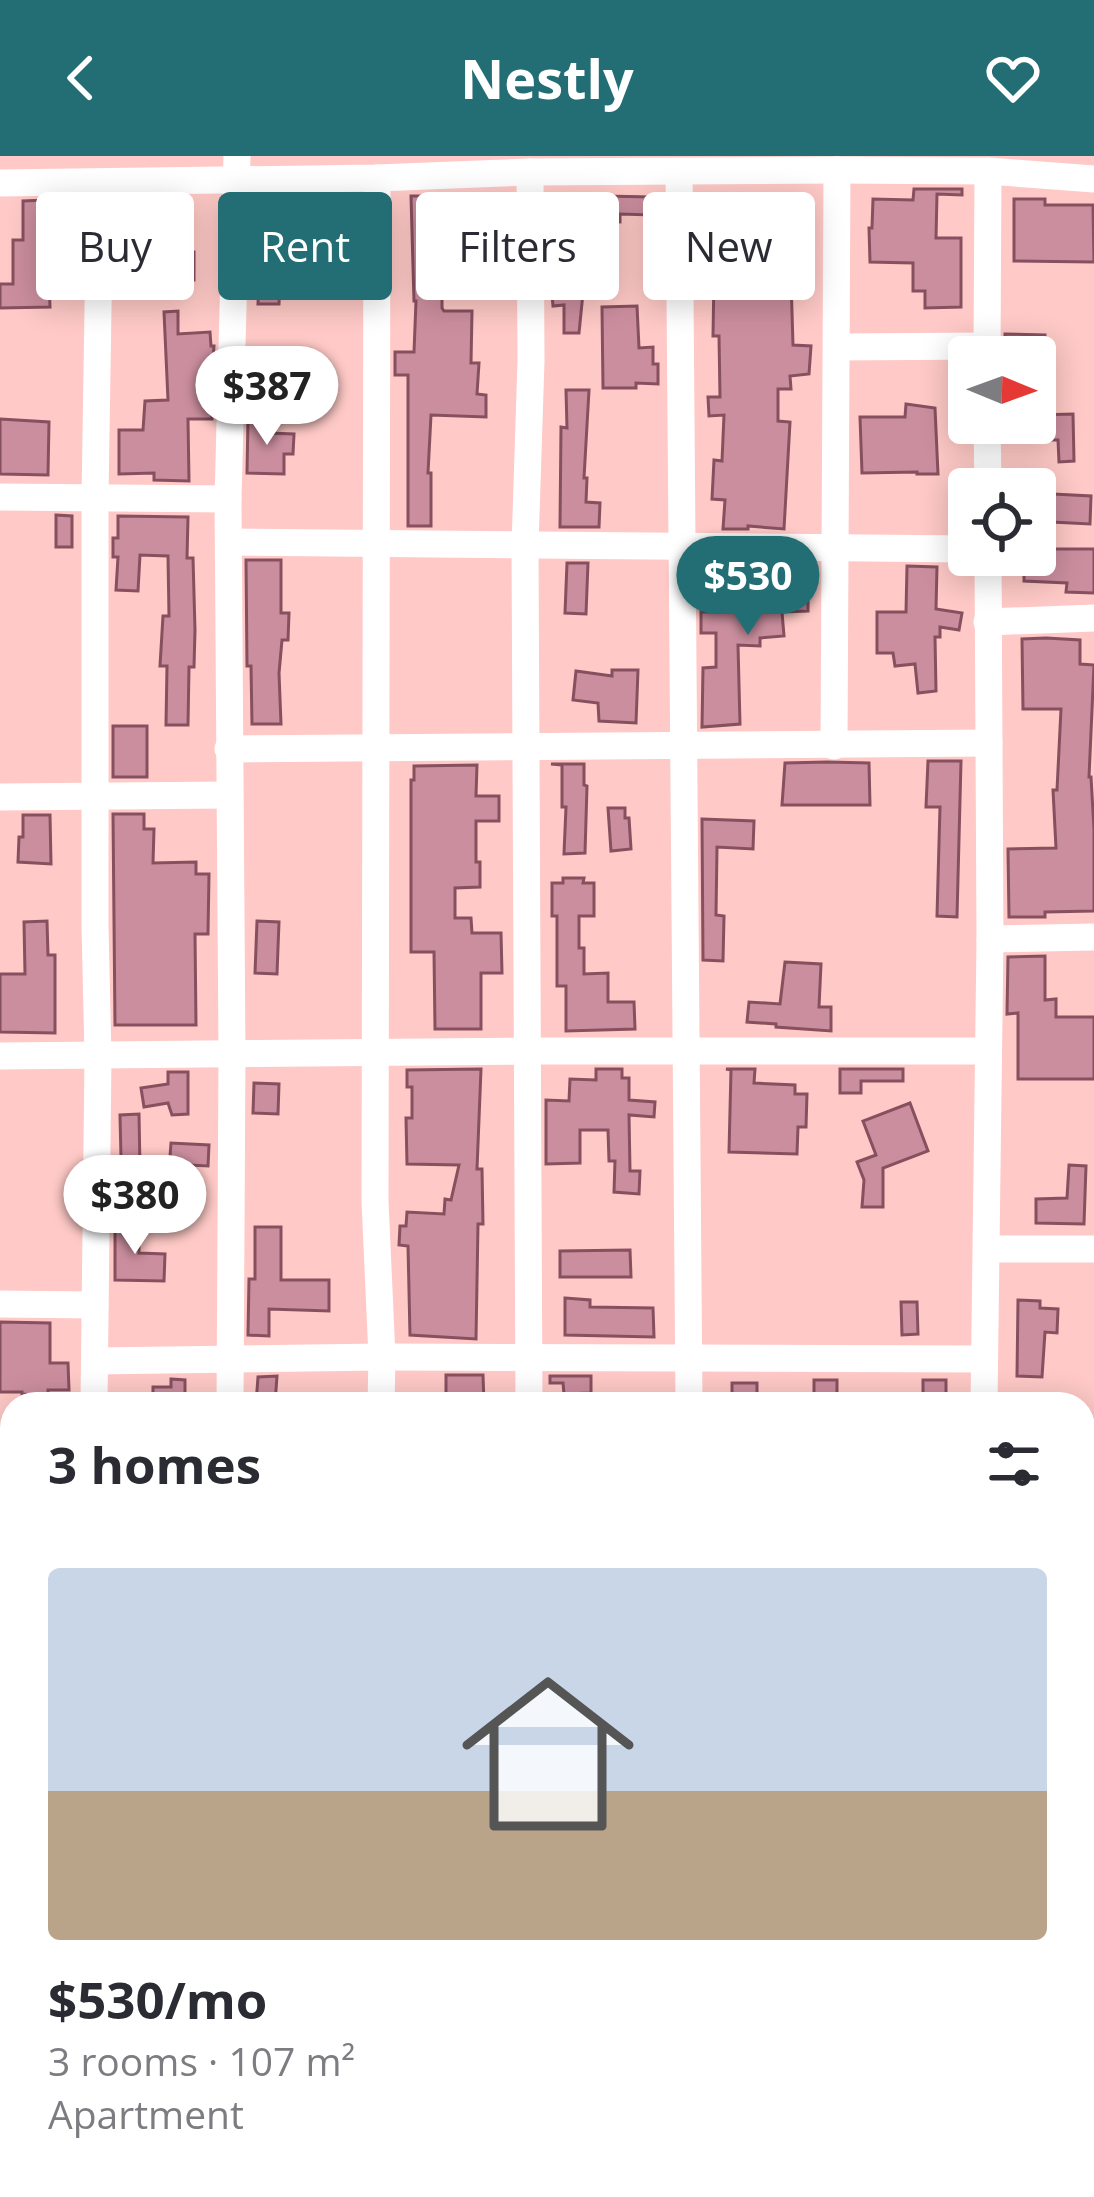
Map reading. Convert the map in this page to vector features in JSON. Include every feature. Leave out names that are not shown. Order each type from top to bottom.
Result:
[{"type":"street","points":[[0,183],[100,183],[237,168],[377,178],[679,172],[718,164],[837,170],[938,163],[1094,179]]},
{"type":"street","points":[[230,1392],[228,499],[237,168]]},
{"type":"street","points":[[834,746],[837,170]]},
{"type":"street","points":[[987,336],[988,171]]},
{"type":"street","points":[[529,1392],[525,546],[530,172]]},
{"type":"street","points":[[679,172],[688,1392]]},
{"type":"street","points":[[377,178],[375,1201],[381,1392]]},
{"type":"street","points":[[94,1392],[100,183]]},
{"type":"street","points":[[838,346],[948,350]]},
{"type":"street","points":[[0,497],[228,499]]},
{"type":"street","points":[[229,542],[948,550]]},
{"type":"street","points":[[984,1392],[990,939],[988,576]]},
{"type":"street","points":[[987,622],[1094,618]]},
{"type":"street","points":[[228,749],[989,743]]},
{"type":"street","points":[[0,797],[228,795]]},
{"type":"street","points":[[990,939],[1094,937]]},
{"type":"street","points":[[0,1056],[988,1052]]},
{"type":"street","points":[[987,1249],[1094,1250]]},
{"type":"street","points":[[0,1304],[94,1305]]},
{"type":"street","points":[[94,1361],[984,1359]]},
{"type":"building","points":[[914,189],[962,189],[962,195],[937,194],[936,238],[961,238],[961,307],[925,308],[925,291],[913,291],[913,263],[870,262],[873,199],[913,200]]},
{"type":"building","points":[[411,196],[416,196],[416,300],[442,300],[444,311],[472,311],[471,363],[479,363],[477,394],[486,395],[486,417],[431,415],[431,526],[408,526],[408,375],[395,375],[395,352],[414,352]]},
{"type":"building","points":[[619,196],[643,197],[643,215],[620,214],[620,222]]},
{"type":"building","points":[[1014,199],[1045,199],[1045,205],[1093,205],[1094,262],[1014,261]]},
{"type":"building","points":[[36,200],[36,300],[50,300],[50,307],[0,308],[0,284],[13,284],[13,240],[23,240],[23,201]]},
{"type":"building","points":[[552,300],[582,300],[579,333],[564,333],[564,305],[553,306]]},
{"type":"building","points":[[714,300],[792,300],[793,345],[811,346],[809,374],[790,376],[791,389],[778,389],[778,421],[790,422],[784,529],[723,529],[725,500],[712,499],[714,460],[722,461],[724,415],[709,416],[708,397],[720,397],[719,336],[713,336]]},
{"type":"building","points":[[637,306],[639,348],[653,347],[658,384],[603,388],[602,307]]},
{"type":"building","points":[[178,311],[178,334],[210,332],[214,346],[212,419],[188,419],[189,481],[154,480],[154,473],[119,474],[119,430],[143,430],[145,401],[168,400],[164,312]]},
{"type":"building","points":[[566,390],[589,390],[584,478],[586,502],[600,503],[599,527],[560,527]]},
{"type":"building","points":[[906,404],[935,408],[938,474],[862,473],[860,417],[905,417]]},
{"type":"building","points":[[1056,414],[1073,414],[1074,461],[1059,462]]},
{"type":"building","points":[[248,418],[268,418],[268,433],[294,434],[293,454],[284,454],[284,474],[247,473]]},
{"type":"building","points":[[0,419],[49,422],[48,475],[0,474]]},
{"type":"building","points":[[1056,494],[1091,496],[1090,524],[1056,522]]},
{"type":"building","points":[[56,515],[72,516],[72,547],[56,547]]},
{"type":"building","points":[[118,516],[188,517],[195,630],[188,725],[166,725],[167,666],[160,666],[163,616],[169,616],[168,556],[140,555],[138,591],[116,590],[118,557],[113,557],[113,538],[118,538]]},
{"type":"building","points":[[1056,549],[1094,549],[1094,593],[1066,592],[1067,583],[1024,581],[1024,576],[1056,576]]},
{"type":"building","points":[[246,560],[281,560],[281,613],[289,613],[279,673],[281,724],[252,724]]},
{"type":"building","points":[[567,563],[588,563],[586,614],[565,613]]},
{"type":"building","points":[[761,565],[808,565],[808,611],[782,612],[784,636],[760,638],[760,646],[738,645],[740,724],[702,727],[703,668],[716,667],[716,633],[701,633],[701,612],[762,611]]},
{"type":"building","points":[[907,566],[937,567],[936,609],[962,613],[959,630],[940,627],[940,637],[935,637],[936,691],[918,693],[915,664],[895,666],[893,653],[877,653],[877,612],[906,612]]},
{"type":"building","points":[[1022,639],[1080,640],[1080,664],[1094,665],[1089,777],[1094,911],[1009,917],[1008,849],[1056,848],[1053,790],[1057,790],[1061,709],[1023,709]]},
{"type":"building","points":[[612,670],[638,670],[636,723],[599,721],[598,703],[573,700],[576,671],[612,676]]},
{"type":"building","points":[[113,726],[147,726],[147,777],[113,777]]},
{"type":"building","points":[[928,761],[961,761],[957,917],[937,916],[940,807],[926,807]]},
{"type":"building","points":[[785,763],[869,763],[870,805],[782,805]]},
{"type":"building","points":[[551,764],[584,764],[585,853],[564,854],[562,765]]},
{"type":"building","points":[[477,765],[476,796],[499,796],[499,821],[476,821],[480,887],[455,888],[455,918],[471,918],[472,933],[501,933],[502,973],[481,973],[481,1029],[435,1029],[434,952],[411,952],[411,780],[414,766]]},
{"type":"building","points":[[608,808],[625,808],[631,849],[611,851]]},
{"type":"building","points":[[113,814],[144,814],[144,829],[154,829],[153,863],[196,862],[196,874],[209,874],[208,934],[195,934],[196,1025],[115,1025]]},
{"type":"building","points":[[23,815],[50,815],[51,864],[18,862]]},
{"type":"building","points":[[702,819],[754,821],[753,849],[717,847],[716,915],[724,916],[723,961],[703,960]]},
{"type":"building","points":[[563,878],[594,883],[594,916],[579,916],[584,974],[608,973],[608,1002],[634,1002],[635,1029],[566,1031],[566,986],[557,986],[557,916],[552,916],[552,883],[563,883]]},
{"type":"building","points":[[47,921],[48,955],[55,955],[55,1033],[0,1032],[0,974],[25,974],[24,922]]},
{"type":"building","points":[[257,921],[279,922],[277,974],[255,973]]},
{"type":"building","points":[[1045,956],[1045,1000],[1056,999],[1056,1017],[1094,1017],[1094,1079],[1018,1079],[1018,1013],[1007,1014],[1008,957]]},
{"type":"building","points":[[785,962],[821,964],[819,1007],[831,1007],[831,1031],[747,1022],[749,1002],[780,1004]]},
{"type":"building","points":[[481,1069],[477,1169],[482,1169],[483,1224],[478,1224],[476,1339],[410,1335],[408,1246],[399,1245],[400,1226],[406,1226],[407,1212],[444,1214],[459,1165],[407,1164],[406,1118],[412,1118],[412,1087],[407,1087],[407,1070]]},
{"type":"building","points":[[596,1069],[622,1069],[622,1078],[629,1078],[629,1100],[655,1102],[654,1117],[629,1115],[630,1171],[640,1171],[639,1194],[614,1192],[615,1161],[609,1161],[608,1130],[580,1130],[580,1163],[546,1164],[546,1100],[569,1101],[570,1079],[596,1080]]},
{"type":"building","points":[[726,1069],[755,1069],[754,1083],[795,1085],[795,1094],[807,1094],[806,1127],[798,1127],[797,1154],[729,1152],[731,1070]]},
{"type":"building","points":[[840,1069],[903,1069],[903,1081],[861,1081],[861,1093],[840,1093]]},
{"type":"building","points":[[168,1072],[188,1072],[188,1114],[172,1115],[168,1103],[144,1107],[141,1088],[168,1084]]},
{"type":"building","points":[[254,1083],[279,1084],[278,1114],[253,1113]]},
{"type":"building","points":[[910,1103],[928,1151],[883,1168],[883,1207],[862,1207],[864,1180],[857,1162],[876,1155],[863,1121]]},
{"type":"building","points":[[139,1114],[140,1168],[169,1169],[171,1143],[209,1145],[208,1166],[189,1165],[188,1221],[166,1220],[166,1196],[129,1195],[129,1181],[115,1183],[115,1158],[121,1158],[120,1115]]},
{"type":"building","points":[[1069,1165],[1086,1166],[1084,1224],[1036,1223],[1036,1199],[1067,1198]]},
{"type":"building","points":[[115,1224],[139,1224],[139,1253],[165,1254],[164,1281],[115,1280]]},
{"type":"building","points":[[255,1227],[281,1227],[281,1280],[329,1280],[329,1311],[269,1309],[269,1336],[248,1335]]},
{"type":"building","points":[[630,1250],[631,1277],[560,1277],[560,1251]]},
{"type":"building","points":[[565,1298],[590,1300],[590,1307],[653,1308],[654,1337],[565,1335]]},
{"type":"building","points":[[1018,1300],[1040,1301],[1040,1308],[1058,1309],[1057,1333],[1045,1332],[1042,1377],[1017,1376]]},
{"type":"building","points":[[901,1302],[917,1302],[918,1334],[902,1335]]},
{"type":"building","points":[[0,1322],[50,1323],[50,1363],[68,1363],[69,1390],[0,1392]]},
{"type":"building","points":[[446,1375],[483,1375],[484,1392],[446,1392]]},
{"type":"building","points":[[277,1376],[276,1392],[257,1392],[258,1377]]},
{"type":"building","points":[[550,1376],[591,1376],[591,1392],[564,1392],[563,1383],[550,1383]]},
{"type":"building","points":[[171,1379],[185,1380],[185,1392],[153,1392],[153,1387],[171,1387]]},
{"type":"building","points":[[814,1380],[837,1380],[837,1392],[814,1392]]},
{"type":"building","points":[[923,1380],[946,1380],[946,1392],[923,1392]]},
{"type":"building","points":[[732,1383],[757,1383],[757,1392],[732,1392]]}]
